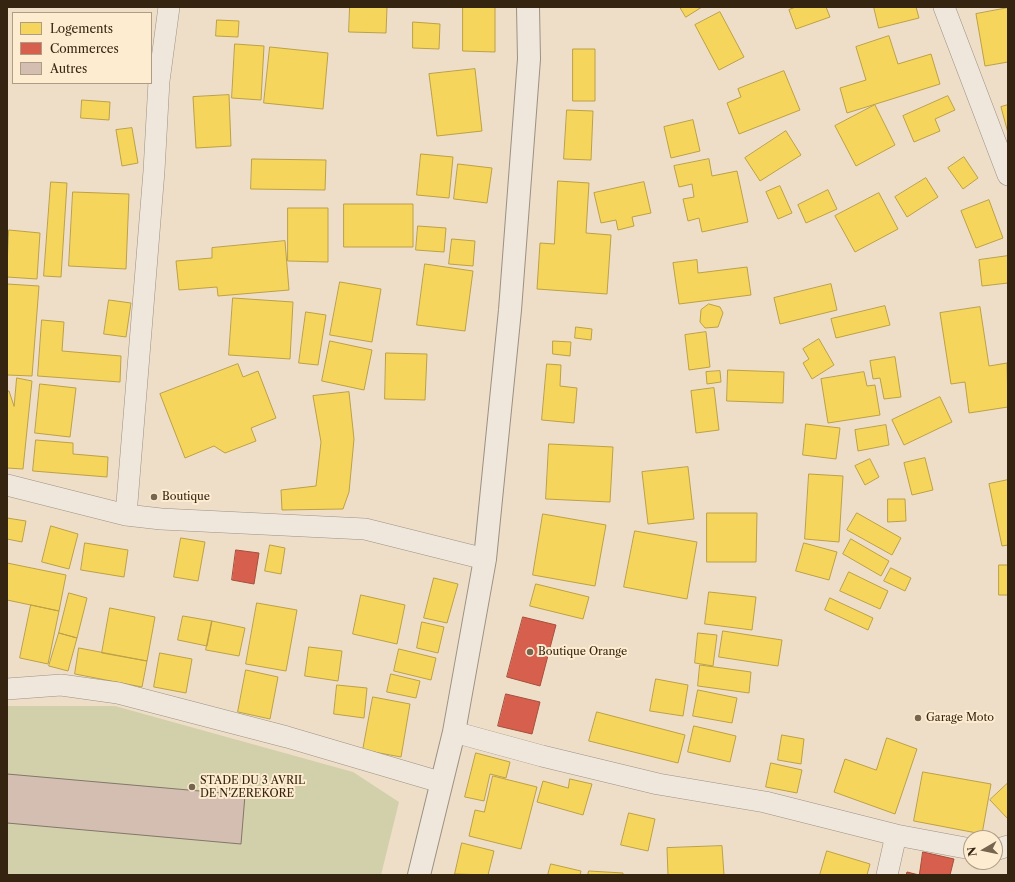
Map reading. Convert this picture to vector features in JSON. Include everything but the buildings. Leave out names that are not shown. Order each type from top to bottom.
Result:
[{"type":"street","points":[[126,515],[154,171],[159,80],[169,7]]},
{"type":"street","points":[[418,875],[440,782],[454,732],[485,559],[510,310],[529,59],[528,7]]},
{"type":"street","points":[[944,7],[1008,175]]},
{"type":"street","points":[[7,485],[126,515],[161,519],[365,528],[485,559]]},
{"type":"street","points":[[7,689],[61,686],[118,693],[287,737],[440,782]]},
{"type":"street","points":[[454,732],[542,756],[658,784],[765,802],[896,835],[963,848]]},
{"type":"street","points":[[887,875],[896,835]]},
{"type":"green space","name":"STADE DU 3 AVRIL DE N'ZEREKORE","points":[[7,706],[115,706],[353,772],[399,802],[381,875],[7,875]]},
{"type":"place","name":"Boutique","points":[[154,497]]},
{"type":"place","name":"Boutique Orange","points":[[530,652]]},
{"type":"place","name":"Garage Moto","points":[[918,718]]},
{"type":"place","name":"STADE DU 3 AVRIL DE N'ZEREKORE","points":[[192,787]]}]
